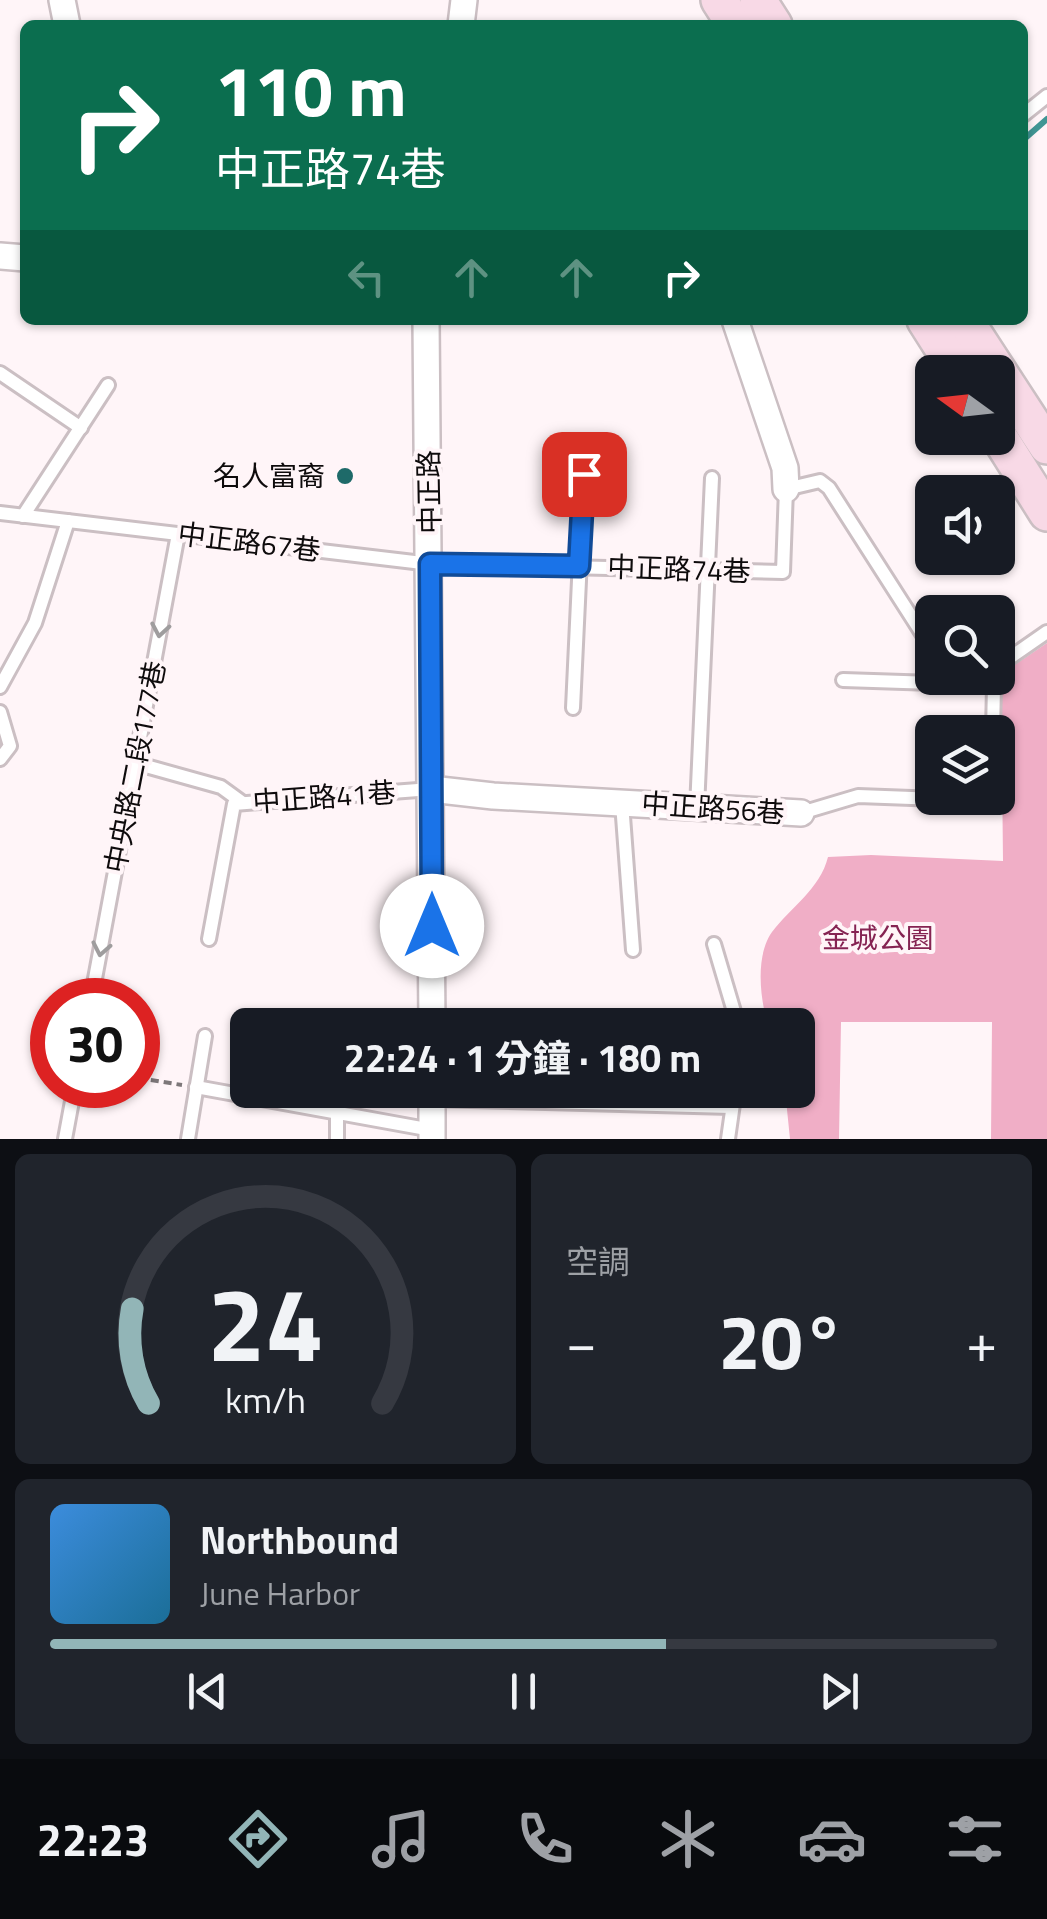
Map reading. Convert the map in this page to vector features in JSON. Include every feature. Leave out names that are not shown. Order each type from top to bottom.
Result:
[{"type":"main road","points":[[928,325],[947,355]]},
{"type":"main road","points":[[967,325],[1047,446]]},
{"type":"main road","points":[[1011,455],[1047,513]]},
{"type":"street","name":"中正路","points":[[426,325],[432,1008]]},
{"type":"street","points":[[737,325],[785,468],[786,489]]},
{"type":"street","name":"中正路56巷","points":[[431,789],[801,813]]},
{"type":"street","points":[[432,1108],[432,1134]]},
{"type":"lane","points":[[0,373],[82,428]]},
{"type":"lane","points":[[23,516],[108,385]]},
{"type":"lane","points":[[573,708],[584,474]]},
{"type":"lane","points":[[697,808],[712,478]]},
{"type":"lane","points":[[786,489],[820,481],[829,488],[915,623]]},
{"type":"lane","name":"中正路74巷","points":[[430,564],[783,572],[786,489]]},
{"type":"lane","name":"中正路67巷","points":[[0,513],[430,564]]},
{"type":"lane","points":[[0,687],[36,623],[68,521]]},
{"type":"lane","name":"中央路二段177巷","points":[[95,978],[178,534]]},
{"type":"lane","points":[[1015,654],[1047,632]]},
{"type":"lane","points":[[844,680],[915,680]]},
{"type":"lane","points":[[0,712],[10,746],[0,759]]},
{"type":"lane","points":[[136,763],[221,787],[243,803]]},
{"type":"lane","name":"中正路41巷","points":[[209,939],[234,804],[431,789]]},
{"type":"lane","name":"中正路56巷","points":[[801,813],[858,796],[915,797]]},
{"type":"lane","points":[[622,802],[633,950]]},
{"type":"lane","points":[[714,944],[733,1008]]},
{"type":"lane","points":[[188,1139],[204,1036]]},
{"type":"lane","points":[[196,1088],[432,1134]]},
{"type":"lane","points":[[65,1139],[71,1108]]},
{"type":"lane","points":[[728,1139],[731,1108]]},
{"type":"lane","points":[[336,1139],[337,1113]]},
{"type":"path","points":[[160,1082],[196,1088]]},
{"type":"green space","name":"金城公園","points":[[1047,643],[1047,1139],[991,1139],[992,1022],[841,1022],[839,1139],[790,1139],[787,1108],[815,1108],[815,1008],[764,1008],[761,978],[767,942],[812,888],[828,857],[1003,861],[1003,815],[1015,815],[1015,715],[1001,715],[1001,695],[1015,695],[1015,665]]},
{"type":"waterway","points":[[1028,136],[1047,119]]},
{"type":"place","name":"名人富裔","points":[[345,476]]},
{"type":"route","points":[[432,926],[430,564],[579,566],[584,474]]}]
